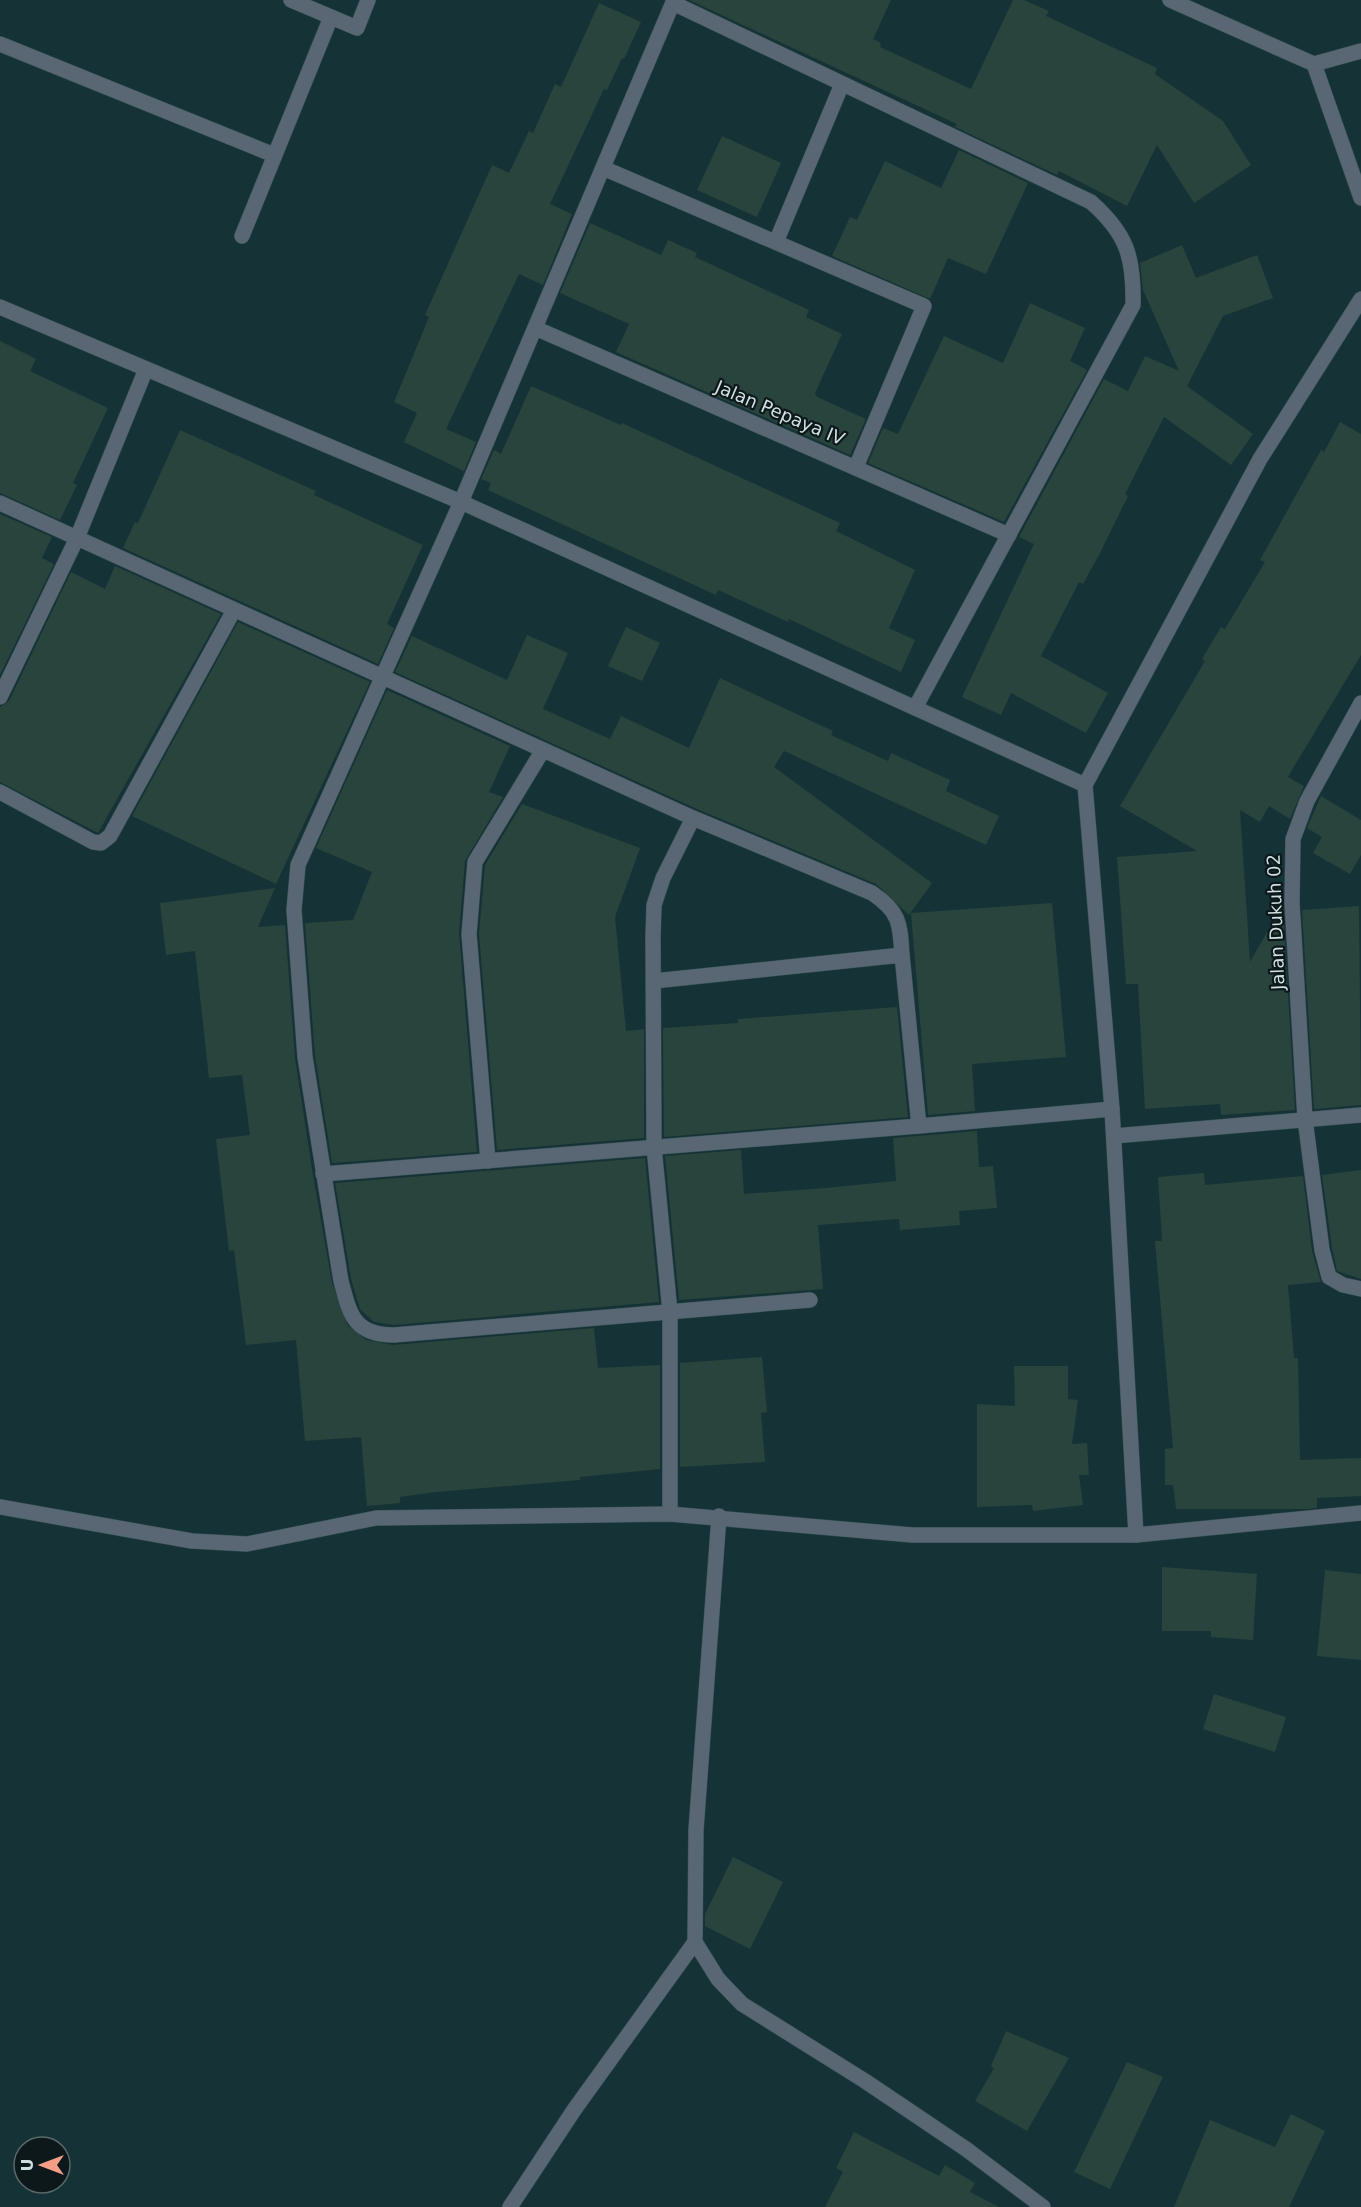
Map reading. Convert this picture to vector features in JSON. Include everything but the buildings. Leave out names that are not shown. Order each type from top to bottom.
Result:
[{"type":"street","points":[[291,0],[357,28],[368,0]]},
{"type":"street","points":[[1170,0],[1314,64],[1361,51]]},
{"type":"street","points":[[810,1300],[394,1335],[377,1335],[364,1330],[350,1312],[341,1281],[305,1057],[295,885],[298,865],[461,502],[674,2],[1091,202],[1113,222],[1128,249],[1134,282],[1133,305],[915,708]]},
{"type":"street","points":[[242,236],[331,17]]},
{"type":"street","points":[[0,44],[274,155]]},
{"type":"street","points":[[1314,64],[1361,198]]},
{"type":"street","points":[[777,242],[842,84]]},
{"type":"street","points":[[603,168],[924,306],[856,467]]},
{"type":"street","points":[[1136,1535],[1114,1136],[1085,785],[1260,459],[1361,299]]},
{"type":"street","points":[[0,307],[461,502],[1085,785]]},
{"type":"street","name":"Jalan Pepaya IV","points":[[535,328],[1009,535]]},
{"type":"street","points":[[0,697],[77,538],[146,369]]},
{"type":"street","points":[[0,503],[693,818],[878,897],[894,911],[900,924],[919,1126]]},
{"type":"street","points":[[0,792],[93,842],[101,843],[110,836],[234,610]]},
{"type":"street","name":"Jalan Dukuh 02","points":[[1361,703],[1308,801],[1293,839],[1292,903],[1305,1119],[1322,1250],[1329,1277],[1343,1285],[1361,1289]]},
{"type":"street","points":[[488,1161],[469,934],[475,862],[543,750]]},
{"type":"street","points":[[670,1514],[670,1312],[654,1147],[654,905],[663,878],[693,818]]},
{"type":"street","points":[[654,981],[902,955]]},
{"type":"street","points":[[323,1174],[1112,1109]]},
{"type":"street","points":[[1114,1136],[1361,1115]]},
{"type":"street","points":[[0,1507],[192,1541],[247,1544],[376,1518],[670,1514],[718,1516],[912,1535],[1136,1535],[1361,1513]]},
{"type":"street","points":[[718,1516],[696,1830],[695,1942],[718,1979],[742,2004],[938,2130],[1014,2183],[1043,2207]]},
{"type":"street","points":[[510,2207],[574,2110],[695,1942]]}]
